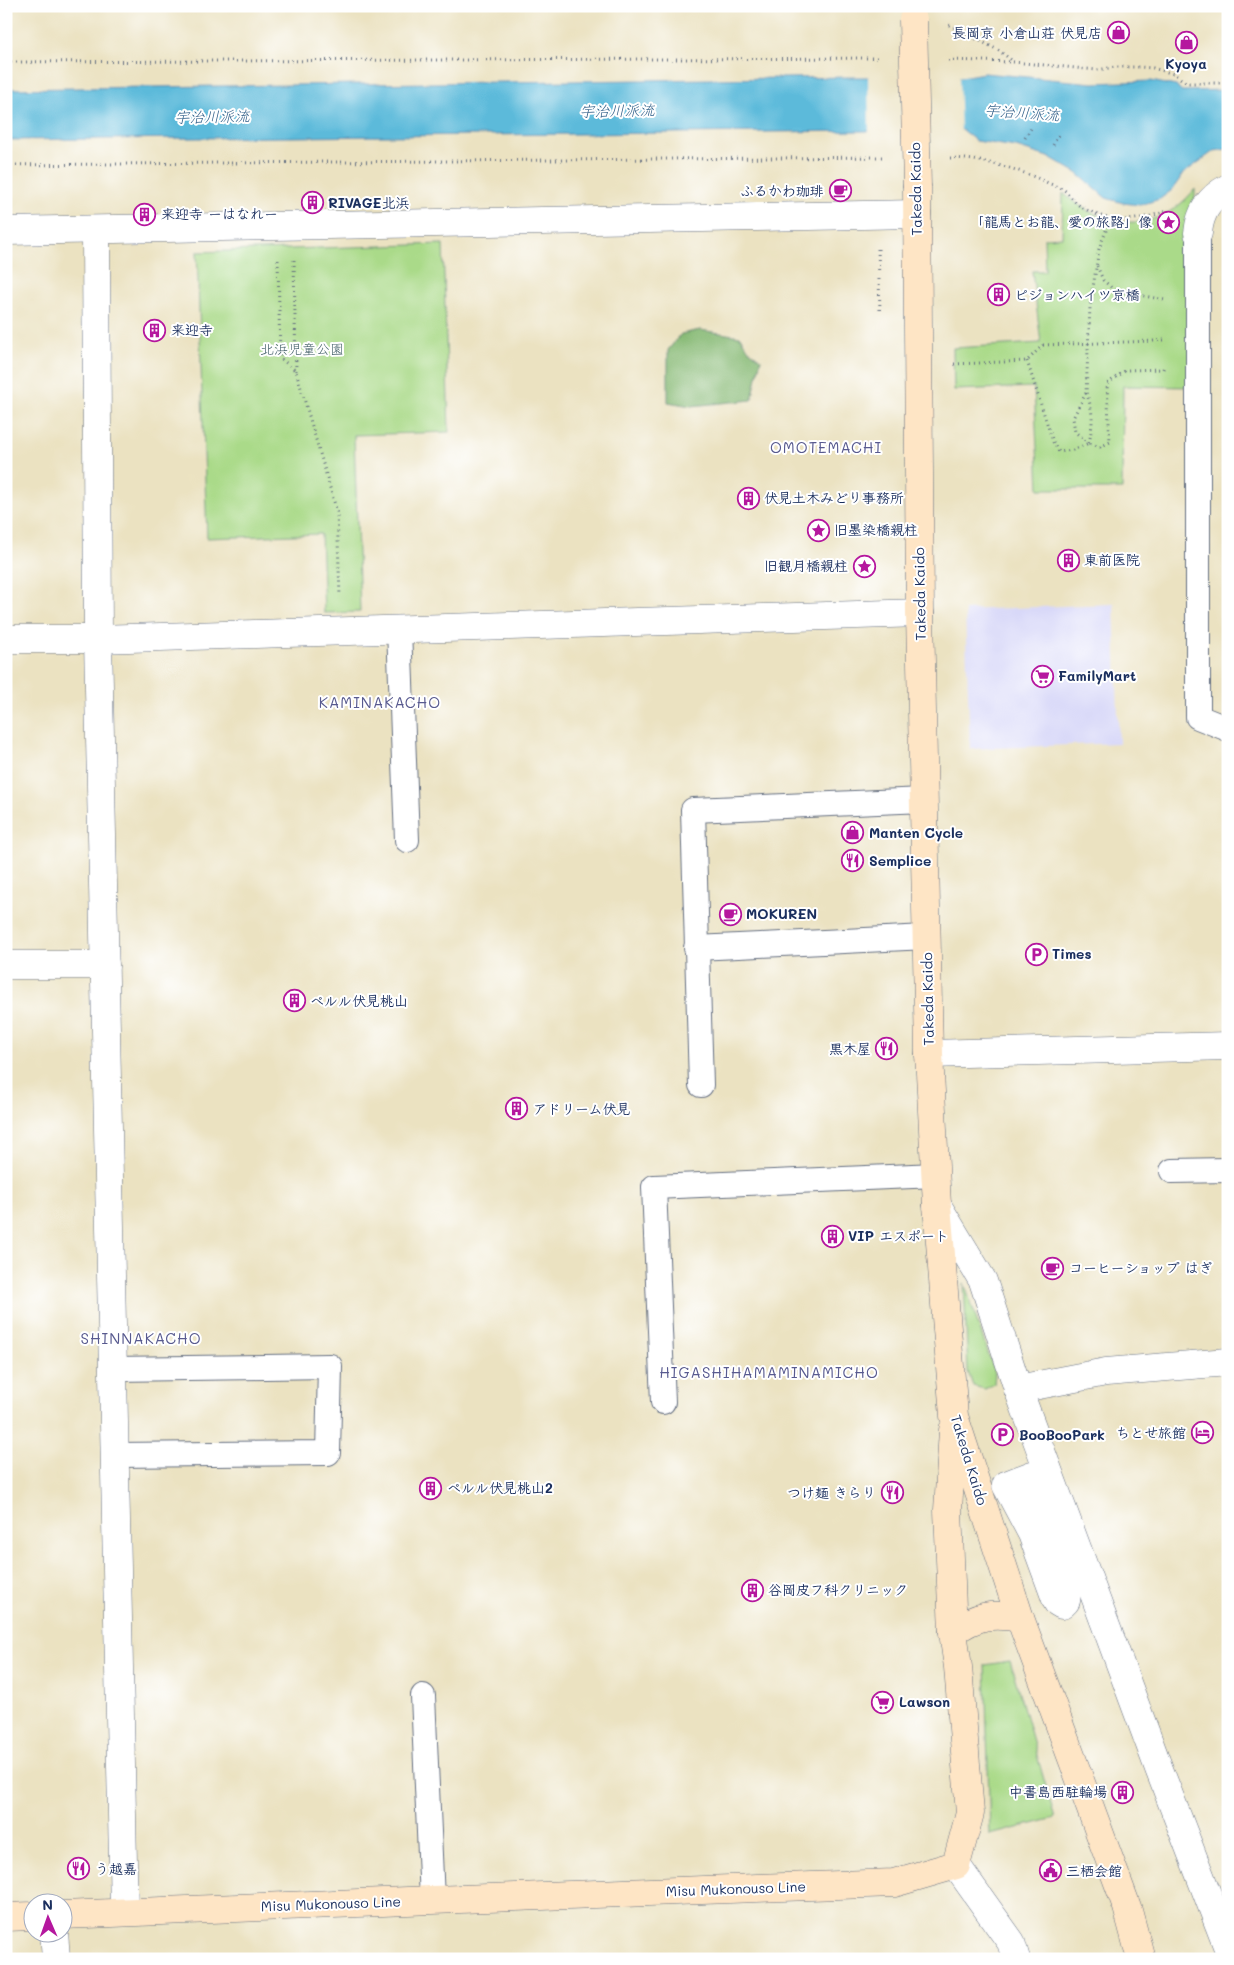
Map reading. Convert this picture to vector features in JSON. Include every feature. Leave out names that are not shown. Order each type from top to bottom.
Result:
[{"type":"main road","name":"Takeda Kaido","points":[[913,13],[917,187],[920,613],[929,1054],[954,1416],[1020,1618],[1127,1908],[1140,1959]]},
{"type":"main road","points":[[954,1416],[948,1510],[954,1632],[970,1813],[956,1865]]},
{"type":"main road","points":[[954,1632],[968,1621],[985,1616],[1002,1615],[1020,1618]]},
{"type":"main road","name":"Misu Mukonouso Line","points":[[72,1915],[894,1884],[956,1865]]},
{"type":"main road","points":[[6,1918],[22,1917]]},
{"type":"street","points":[[1198,233],[1199,223],[1207,205],[1213,197],[1228,188]]},
{"type":"street","points":[[6,232],[917,214]]},
{"type":"street","points":[[96,230],[98,638],[124,1912]]},
{"type":"street","points":[[6,638],[98,638],[920,613]]},
{"type":"street","points":[[6,965],[105,965]]},
{"type":"street","points":[[929,1054],[1228,1046]]},
{"type":"street","points":[[938,1205],[983,1282],[1018,1389],[1159,1769],[1228,1948]]},
{"type":"street","points":[[1018,1389],[1106,1372],[1228,1362]]},
{"type":"street","points":[[956,1865],[1011,1942],[1016,1959]]},
{"type":"street","points":[[55,1942],[56,1959]]},
{"type":"lane","points":[[1198,233],[1198,716],[1228,730]]},
{"type":"lane","points":[[399,629],[407,840]]},
{"type":"lane","points":[[701,1085],[693,810],[924,800]]},
{"type":"lane","points":[[696,948],[927,938]]},
{"type":"lane","points":[[1172,1171],[1228,1170]]},
{"type":"lane","points":[[663,1402],[654,1186],[936,1175]]},
{"type":"lane","points":[[113,1369],[330,1366],[328,1453],[115,1455]]},
{"type":"lane","points":[[423,1696],[432,1900]]},
{"type":"path","points":[[946,23],[998,50],[1013,62]]},
{"type":"path","points":[[6,62],[886,58]]},
{"type":"path","points":[[945,60],[1013,62],[1097,70],[1115,67],[1154,68],[1174,74],[1186,83],[1228,83]]},
{"type":"path","points":[[1025,138],[1032,127]]},
{"type":"path","points":[[1053,146],[1060,132]]},
{"type":"path","points":[[6,165],[892,157]]},
{"type":"path","points":[[946,158],[965,159],[1024,172],[1064,190],[1079,206],[1110,220],[1126,221],[1150,217],[1169,210]]},
{"type":"path","points":[[1089,443],[1094,420],[1091,403],[1086,392],[1088,322],[1099,249],[1110,220]]},
{"type":"path","points":[[293,227],[296,371],[337,512],[340,631]]},
{"type":"path","points":[[278,260],[280,358],[296,371]]},
{"type":"path","points":[[1097,266],[1103,280],[1114,290],[1166,301]]},
{"type":"path","points":[[1164,340],[1164,350]]},
{"type":"path","points":[[918,365],[1027,361],[1043,344],[1152,341]]},
{"type":"path","points":[[1086,392],[1072,418],[1075,432],[1089,443],[1100,447],[1110,442],[1107,384],[1126,370],[1164,369],[1164,360]]},
{"type":"path","points":[[1027,361],[1047,425],[1059,452],[1073,450],[1089,443]]},
{"type":"shaded area","name":"FamilyMart","points":[[1114,604],[1119,743],[970,749],[965,610]]},
{"type":"green space","points":[[1195,189],[1195,387],[1123,386],[1122,489],[1039,489],[1034,387],[954,390],[953,348],[1041,343],[1032,271],[1045,271],[1044,238],[1062,237],[1063,193],[1079,205],[1096,214],[1113,220],[1131,222],[1148,220],[1165,214],[1180,204]]},
{"type":"green space","name":"北浜児童公園","points":[[443,244],[449,432],[354,435],[360,612],[324,613],[321,534],[207,538],[197,252]]},
{"type":"green space","points":[[700,330],[740,336],[748,349],[761,359],[752,400],[691,406],[668,402],[668,350],[681,334]]},
{"type":"green space","points":[[964,1283],[995,1373],[994,1384],[985,1389],[973,1386],[968,1372]]},
{"type":"green space","points":[[1010,1661],[1055,1818],[990,1835],[985,1665]]},
{"type":"water","name":"宇治川派流","points":[[984,73],[1093,83],[1151,81],[1176,86],[1182,91],[1228,90],[1228,149],[1214,151],[1184,173],[1172,190],[1160,199],[1140,205],[1106,198],[1077,173],[1051,158],[1016,147],[976,141],[962,130],[6,140],[6,89],[961,77]]},
{"type":"pier","points":[[868,74],[959,75],[961,132],[869,134]]},
{"type":"place","name":"長岡京 小倉山荘 伏見店","points":[[1118,33]]},
{"type":"place","name":"Kyoya","points":[[1186,42]]},
{"type":"place","name":"ふるかわ珈琲","points":[[840,191]]},
{"type":"place","name":"RIVAGE北浜","points":[[312,203]]},
{"type":"place","name":"来迎寺 ーはなれー","points":[[145,214]]},
{"type":"place","name":"「龍馬とお龍、愛の旅路」像","points":[[1168,222]]},
{"type":"place","name":"ピジョンハイツ京橋","points":[[998,295]]},
{"type":"place","name":"来迎寺","points":[[155,330]]},
{"type":"place","name":"伏見土木みどり事務所","points":[[748,498]]},
{"type":"place","name":"旧墨染橋親柱","points":[[818,530]]},
{"type":"place","name":"東前医院","points":[[1068,560]]},
{"type":"place","name":"旧観月橋親柱","points":[[864,566]]},
{"type":"place","name":"FamilyMart","points":[[1042,676]]},
{"type":"place","name":"Manten Cycle","points":[[853,833]]},
{"type":"place","name":"Semplice","points":[[853,861]]},
{"type":"place","name":"MOKUREN","points":[[730,914]]},
{"type":"place","name":"Times","points":[[1036,954]]},
{"type":"place","name":"ペルル伏見桃山","points":[[294,1001]]},
{"type":"place","name":"黒木屋","points":[[887,1049]]},
{"type":"place","name":"アドリーム伏見","points":[[517,1109]]},
{"type":"place","name":"VIP エスポート","points":[[832,1236]]},
{"type":"place","name":"コーヒーショップ はぎ","points":[[1053,1268]]},
{"type":"place","name":"ちとせ旅館","points":[[1202,1433]]},
{"type":"place","name":"BooBooPark","points":[[1003,1435]]},
{"type":"place","name":"ペルル伏見桃山2","points":[[431,1488]]},
{"type":"place","name":"つけ麺 きらり","points":[[892,1493]]},
{"type":"place","name":"谷岡皮フ科クリニック","points":[[752,1590]]},
{"type":"place","name":"Lawson","points":[[883,1702]]},
{"type":"place","name":"中書島西駐輪場","points":[[1123,1792]]},
{"type":"place","name":"う越嘉","points":[[79,1869]]},
{"type":"place","name":"三栖会館","points":[[1050,1871]]},
{"type":"district","name":"OMOTEMACHI","points":[[826,448]]},
{"type":"district","name":"KAMINAKACHO","points":[[380,703]]},
{"type":"district","name":"SHINNAKACHO","points":[[141,1339]]},
{"type":"district","name":"HIGASHIHAMAMINAMICHO","points":[[769,1373]]}]
